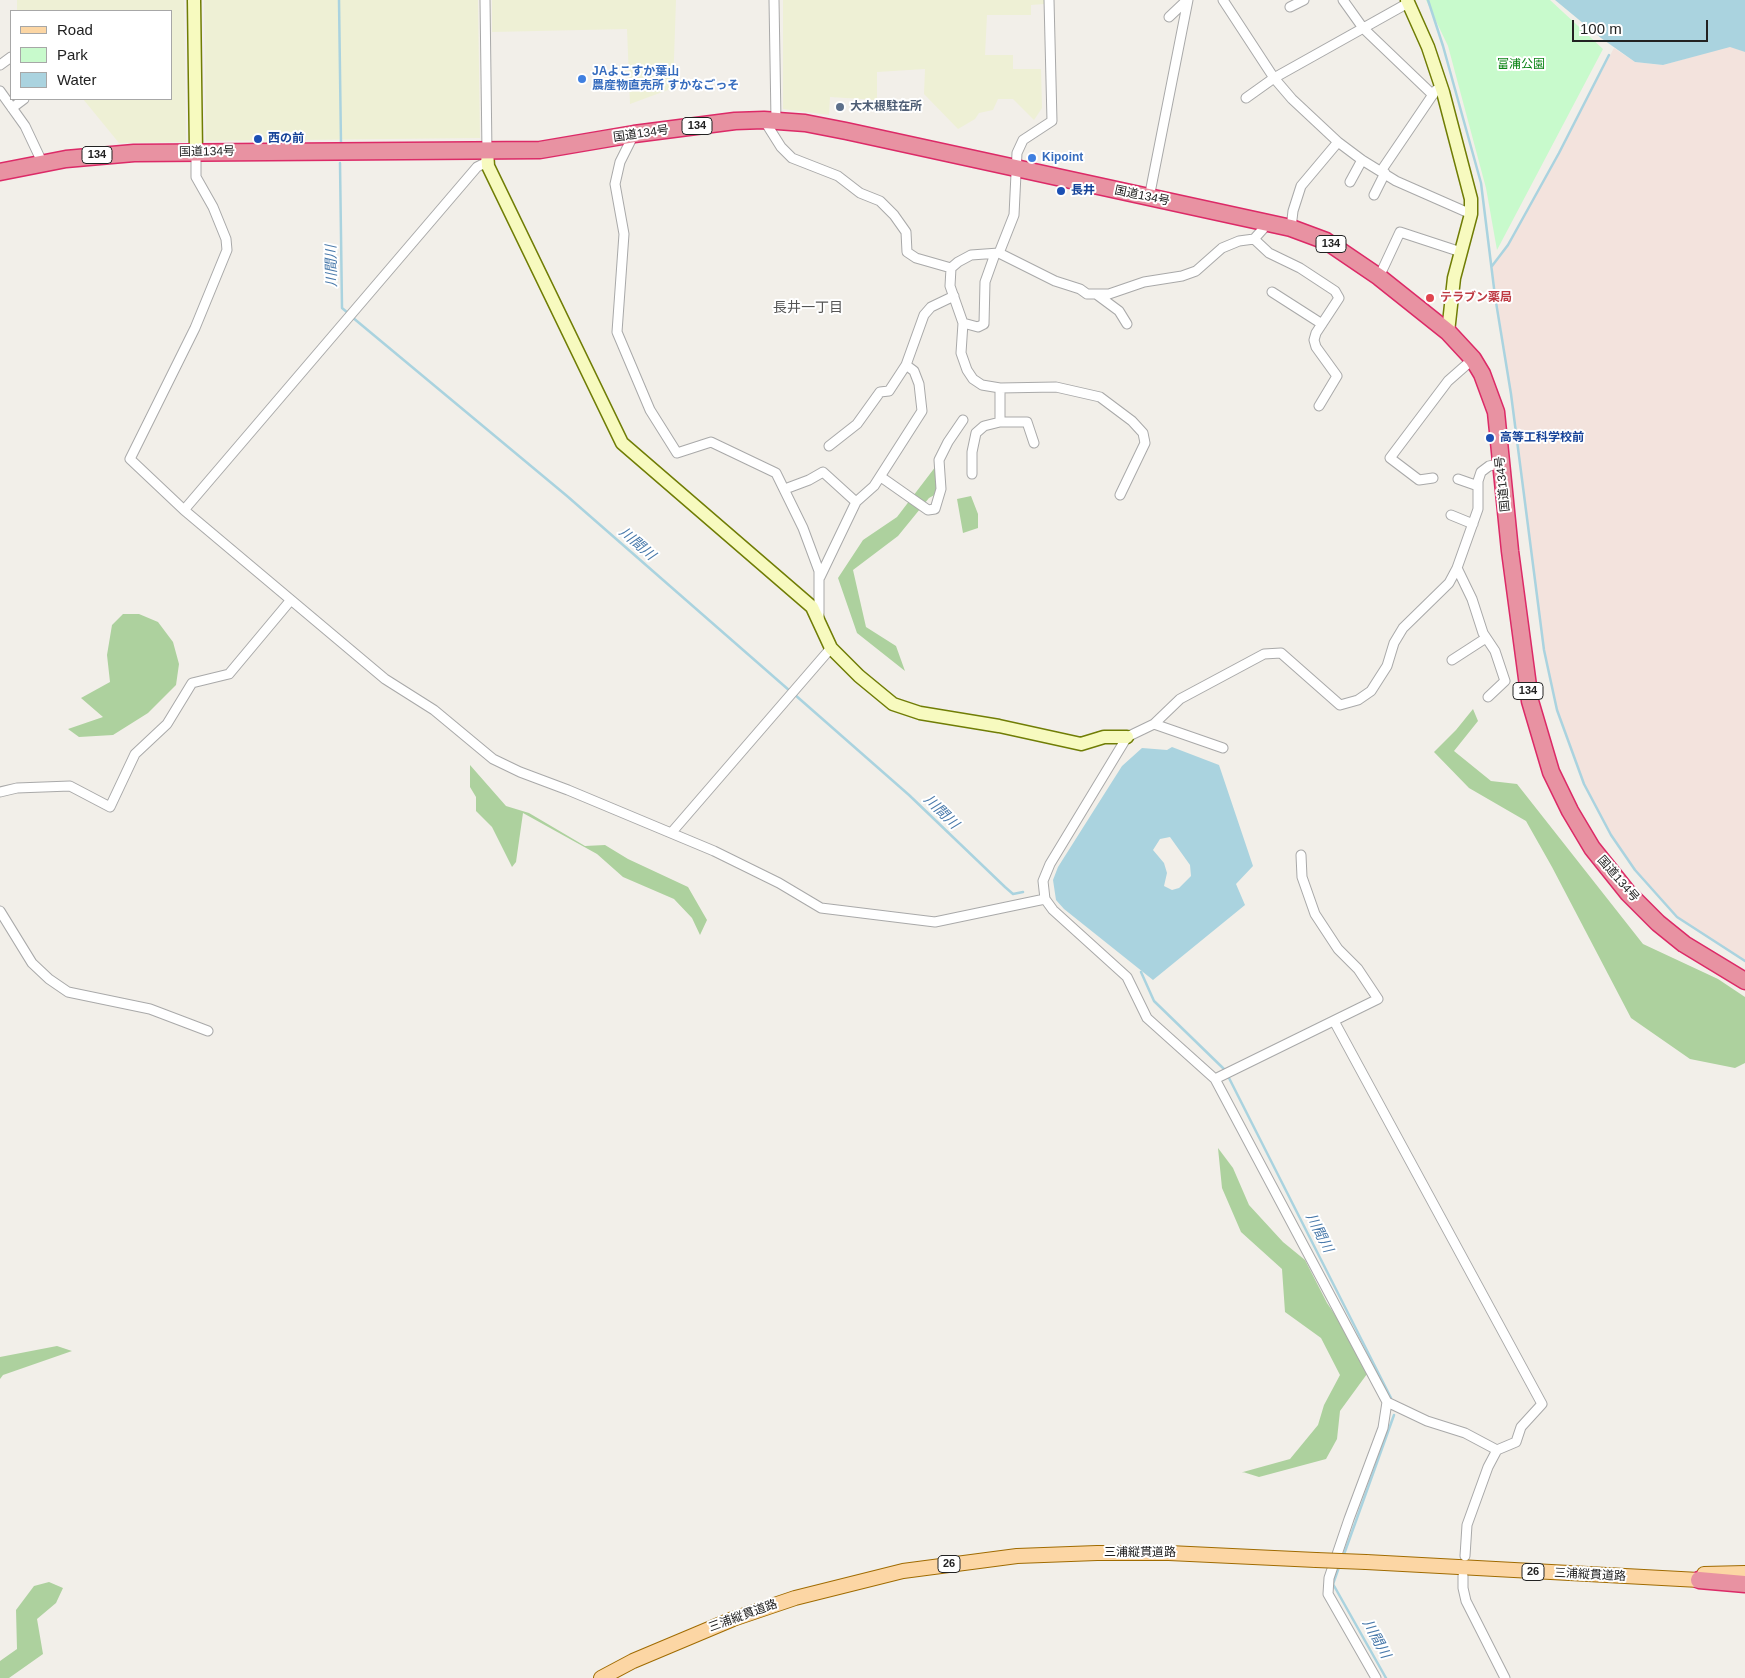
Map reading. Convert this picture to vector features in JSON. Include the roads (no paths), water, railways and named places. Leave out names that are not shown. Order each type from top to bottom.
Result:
[{"type":"highway","name":"国道134号","points":[[0,172],[42,162],[94,156],[196,152],[487,157],[634,134],[728,122],[770,120],[846,131],[1291,228],[1326,241],[1379,277],[1448,332],[1473,359],[1490,392],[1496,412],[1510,551],[1530,701],[1555,780],[1570,811],[1592,848],[1628,893],[1658,923],[1684,944],[1745,980]]},
{"type":"highway","name":"26","points":[[1699,1580],[1745,1582]]},
{"type":"main road","name":"三浦縦貫道路","points":[[601,1678],[642,1657],[733,1619],[803,1596],[903,1571],[1017,1556],[1079,1553],[1168,1553],[1699,1580]]},
{"type":"main road","name":"26","points":[[1646,1578],[1686,1574],[1745,1573]]},
{"type":"main road","points":[[1662,1579],[1745,1590]]},
{"type":"street","points":[[194,0],[196,177],[213,207],[226,239],[227,250],[195,328],[130,459],[184,510],[385,679],[434,710],[493,759],[520,772],[672,832],[779,883],[821,908],[842,913],[935,922],[1045,899]]},
{"type":"street","points":[[485,0],[487,157],[622,443],[812,607],[831,648],[859,676],[893,704],[920,713],[999,726],[1081,744],[1104,737],[1127,736],[1154,724],[1180,699],[1264,654],[1281,652],[1340,705],[1358,700],[1372,691],[1381,677],[1387,666],[1394,643],[1403,628],[1449,583],[1457,568],[1478,509],[1478,486],[1481,472],[1489,466],[1502,463]]},
{"type":"street","points":[[774,0],[770,120],[780,147],[792,158],[838,176],[860,193],[880,201],[894,215],[906,232],[907,252],[916,258],[951,268],[971,255],[997,253],[1055,281],[1080,288],[1087,294],[1109,294],[1144,282],[1182,276],[1196,271],[1222,248],[1239,241],[1254,239],[1263,228],[1264,222]]},
{"type":"street","points":[[963,323],[978,328],[984,324],[985,282],[1014,216],[1017,152],[1024,140],[1052,121],[1049,0]]},
{"type":"street","points":[[1169,17],[1188,0]]},
{"type":"street","points":[[1150,198],[1188,0]]},
{"type":"street","points":[[1223,0],[1274,78],[1292,99],[1338,142],[1362,160],[1383,172],[1471,214]]},
{"type":"street","points":[[1290,7],[1304,0]]},
{"type":"street","points":[[1344,0],[1363,28],[1437,89]]},
{"type":"street","points":[[1246,98],[1274,78],[1407,2],[1428,47],[1437,89],[1469,190],[1471,214],[1454,278],[1448,332]]},
{"type":"street","points":[[1374,194],[1383,172],[1437,89]]},
{"type":"street","points":[[0,91],[25,126],[42,162]]},
{"type":"street","points":[[12,108],[23,100]]},
{"type":"street","points":[[634,134],[620,162],[615,184],[624,234],[617,332],[650,410],[677,453],[711,442],[776,473],[803,528],[820,577],[819,619]]},
{"type":"street","points":[[1291,228],[1292,211],[1302,186],[1338,142]]},
{"type":"street","points":[[184,510],[487,157]]},
{"type":"street","points":[[1350,182],[1362,160]]},
{"type":"street","points":[[1379,277],[1400,232],[1461,252]]},
{"type":"street","points":[[1254,239],[1269,253],[1300,268],[1335,291],[1339,298],[1314,340],[1316,347],[1337,376],[1319,406]]},
{"type":"street","points":[[951,268],[950,286],[963,323],[962,354],[967,370],[973,379],[982,385],[1000,388],[1056,387],[1100,397],[1132,421],[1143,433],[1145,443],[1120,495]]},
{"type":"street","points":[[1272,292],[1322,324]]},
{"type":"street","points":[[1096,294],[1118,311],[1127,324]]},
{"type":"street","points":[[829,446],[857,424],[880,392],[889,392],[906,365],[924,315],[932,307],[954,296]]},
{"type":"street","points":[[1433,478],[1418,480],[1390,458],[1448,381],[1473,359]]},
{"type":"street","points":[[820,577],[856,502],[874,486],[922,411],[919,384],[914,371],[906,365]]},
{"type":"street","points":[[1000,388],[1000,422]]},
{"type":"street","points":[[881,476],[928,510],[935,509],[941,489],[939,460],[948,442],[963,420]]},
{"type":"street","points":[[972,474],[972,452],[976,433],[984,426],[1000,422],[1027,422],[1034,443]]},
{"type":"street","points":[[785,489],[823,472],[856,502]]},
{"type":"street","points":[[1458,479],[1478,486]]},
{"type":"street","points":[[1452,515],[1473,524]]},
{"type":"street","points":[[1457,568],[1472,599],[1486,638],[1495,650],[1505,681],[1488,697]]},
{"type":"street","points":[[0,792],[17,788],[70,786],[110,806],[135,754],[167,724],[192,683],[229,674],[290,601]]},
{"type":"street","points":[[1452,660],[1486,638]]},
{"type":"street","points":[[672,832],[831,648]]},
{"type":"street","points":[[1154,724],[1223,748]]},
{"type":"street","points":[[1127,736],[1050,864],[1043,881],[1045,899],[1052,910],[1127,978],[1147,1018],[1215,1079],[1387,1402],[1384,1428],[1349,1519],[1329,1578],[1328,1594],[1376,1678]]},
{"type":"street","points":[[1215,1079],[1378,999],[1358,969],[1338,949],[1315,914],[1302,877],[1301,855]]},
{"type":"street","points":[[0,911],[32,963],[49,979],[68,992],[150,1009],[208,1031]]},
{"type":"street","points":[[1334,1022],[1542,1404],[1520,1427],[1516,1442],[1497,1450],[1488,1467],[1467,1525],[1465,1556]]},
{"type":"street","points":[[1387,1402],[1428,1421],[1465,1433],[1497,1450]]},
{"type":"street","points":[[1463,1576],[1466,1601],[1505,1678]]},
{"type":"water","points":[[1555,0],[1745,0],[1745,52],[1730,47],[1663,65],[1635,62],[1601,38]]},
{"type":"water","points":[[1172,747],[1219,765],[1253,866],[1236,884],[1245,905],[1153,980],[1064,909],[1056,900],[1053,880],[1058,867],[1122,766],[1142,748],[1167,750]],"holes":[[[1170,837],[1190,865],[1191,876],[1179,888],[1172,890],[1164,886],[1167,873],[1164,863],[1153,850],[1160,839]]]},
{"type":"waterway","name":"川間川","points":[[339,0],[341,144]]},
{"type":"waterway","points":[[1428,0],[1443,46],[1481,183],[1495,296],[1511,394],[1544,650],[1557,710],[1584,784],[1611,835],[1635,870],[1677,917],[1745,961]]},
{"type":"waterway","points":[[1492,266],[1508,245],[1559,153],[1609,55]]},
{"type":"waterway","name":"川間川","points":[[340,163],[342,308],[348,313]]},
{"type":"waterway","name":"川間川","points":[[352,317],[567,496],[790,691]]},
{"type":"waterway","name":"川間川","points":[[794,694],[909,795],[1013,894],[1023,892]]},
{"type":"waterway","name":"川間川","points":[[1141,972],[1154,1001],[1225,1070]]},
{"type":"waterway","name":"川間川","points":[[1229,1078],[1391,1398]]},
{"type":"waterway","name":"川間川","points":[[1343,1557],[1394,1415]]},
{"type":"waterway","name":"川間川","points":[[1339,1567],[1333,1584],[1386,1678]]},
{"type":"place","name":"JAよこすか葉山 農産物直売所 すかなごっそ","points":[[582,79]]},
{"type":"place","name":"大木根駐在所","points":[[840,107]]},
{"type":"place","name":"西の前","points":[[258,139]]},
{"type":"place","name":"Kipoint","points":[[1032,158]]},
{"type":"place","name":"長井","points":[[1061,191]]},
{"type":"place","name":"テラブン薬局","points":[[1430,298]]},
{"type":"place","name":"高等工科学校前","points":[[1490,438]]},
{"type":"district","name":"長井一丁目","points":[[808,308]]},
{"type":"park label","name":"富浦公園","points":[[1521,65]]}]
